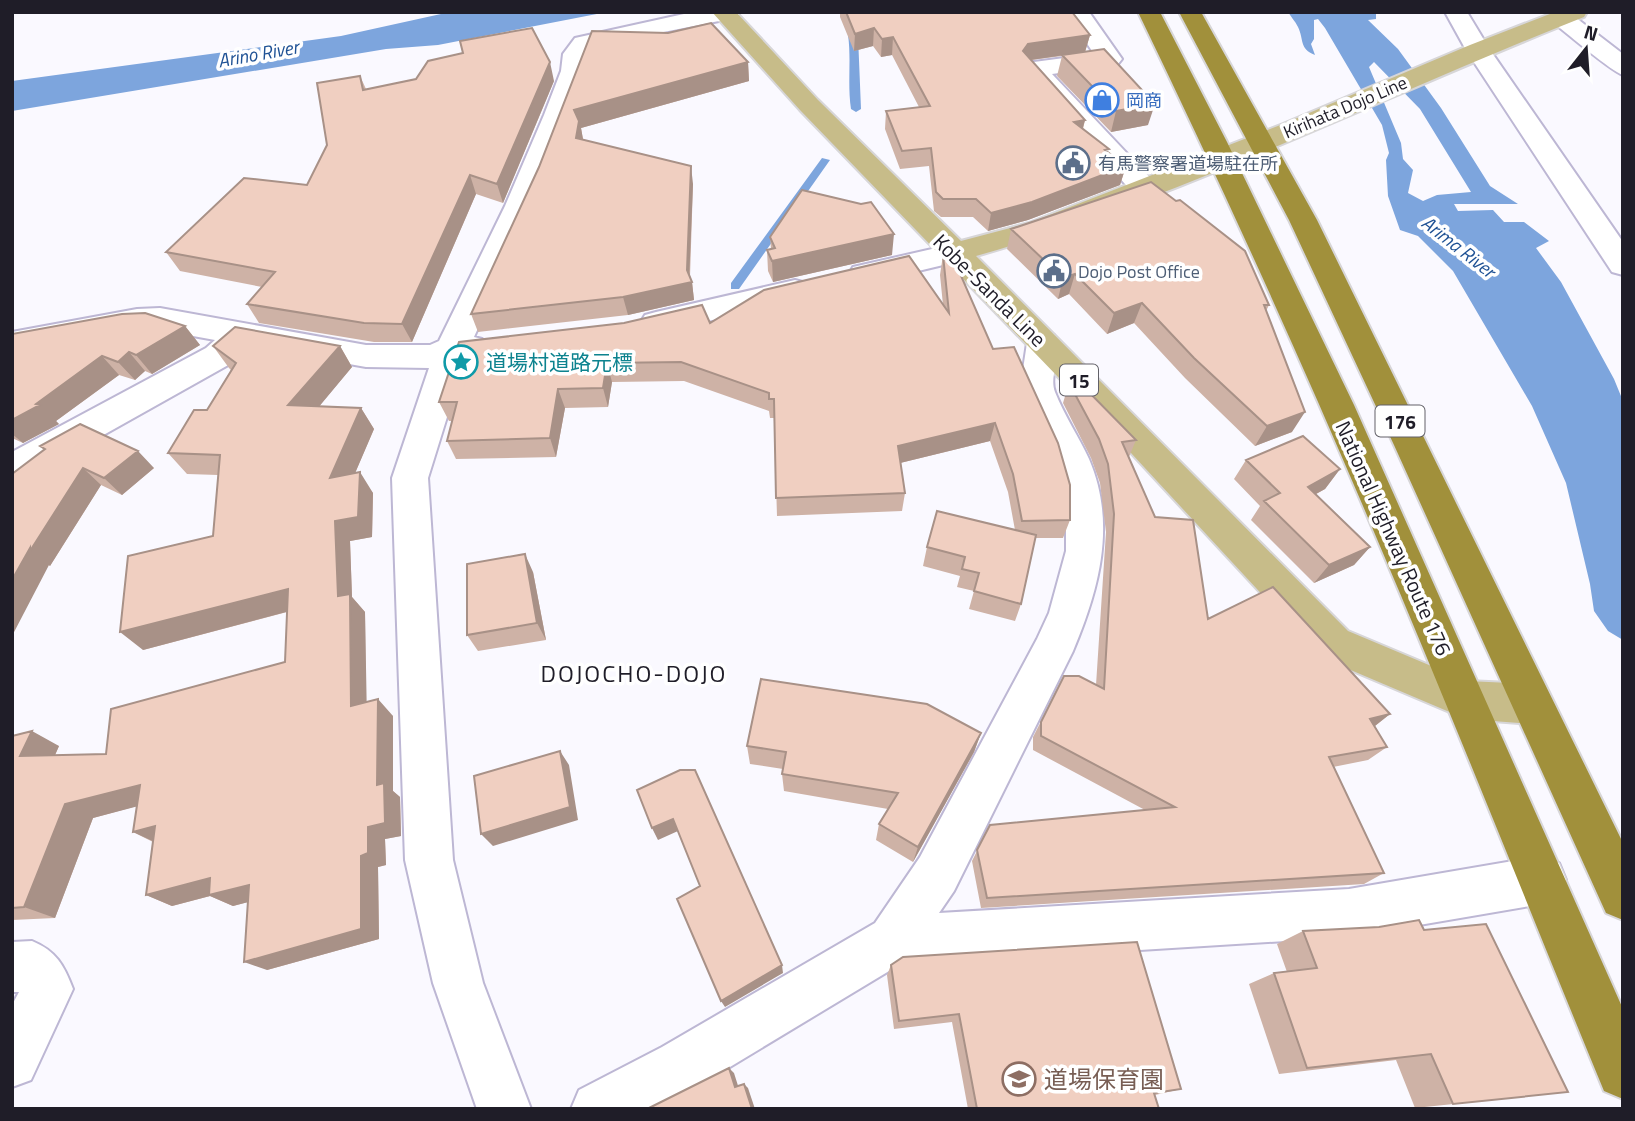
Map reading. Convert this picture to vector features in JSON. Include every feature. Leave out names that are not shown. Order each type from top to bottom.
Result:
[{"type":"highway","name":"National Highway Route 176","points":[[1149,12],[1223,156],[1466,700],[1623,1072]]},
{"type":"highway","name":"176","points":[[1190,12],[1303,220],[1412,445],[1623,896]]},
{"type":"main road","name":"Kobe-Sanda Line","points":[[725,13],[1334,644],[1466,700]]},
{"type":"main road","name":"Kirihata Dojo Line","points":[[954,253],[1039,229],[1292,130],[1478,50],[1570,16]]},
{"type":"main road","name":"15","points":[[1466,700],[1531,704]]},
{"type":"street","points":[[1077,12],[1111,59],[1034,69],[1144,188]]},
{"type":"street","points":[[1456,12],[1478,50],[1623,265]]},
{"type":"street","points":[[505,1109],[458,983],[429,860],[411,478],[452,349],[519,206],[573,71],[575,54],[583,43],[725,13]]},
{"type":"street","points":[[1570,16],[1623,68]]},
{"type":"street","points":[[628,329],[954,253]]},
{"type":"street","points":[[12,343],[137,320],[160,319],[366,356],[433,357],[452,349],[506,343]]},
{"type":"street","points":[[12,468],[218,356],[244,332]]},
{"type":"street","points":[[598,1109],[681,1066],[893,941],[937,874],[1052,651],[1069,613],[1085,551],[1084,503],[1072,461],[1037,389],[1043,343]]},
{"type":"street","points":[[893,941],[1349,913],[1542,880]]},
{"type":"street","points":[[12,967],[32,965],[48,989],[12,1061]]},
{"type":"water","name":"Arino River","points":[[450,12],[607,12],[438,45],[386,49],[12,111],[12,81],[341,36]]},
{"type":"water","name":"Arima River","points":[[1288,12],[1376,12],[1376,19],[1368,20],[1398,49],[1441,108],[1490,186],[1518,204],[1454,204],[1458,211],[1493,210],[1504,222],[1524,222],[1549,241],[1536,248],[1561,282],[1614,379],[1623,401],[1623,640],[1608,631],[1594,611],[1566,483],[1532,406],[1453,271],[1418,236],[1400,230],[1388,196],[1386,160],[1389,153],[1382,125],[1325,28],[1318,19],[1314,20],[1314,39],[1311,44],[1315,55],[1310,53],[1304,47],[1298,27]],"holes":[[[1374,62],[1420,109],[1471,192],[1437,195],[1423,201],[1408,193],[1413,170],[1403,159],[1401,143],[1369,67]]]},
{"type":"building","points":[[846,12],[1072,12],[1090,35],[1028,44],[1023,51],[1085,120],[1074,122],[1126,166],[1032,202],[991,213],[976,199],[943,199],[936,192],[931,148],[902,151],[886,111],[930,106],[893,37],[882,39],[874,28],[855,34]]},
{"type":"building","points":[[711,23],[748,62],[574,110],[579,121],[576,138],[691,166],[687,270],[692,282],[623,297],[471,314],[539,167],[592,31],[668,33]]},
{"type":"building","points":[[532,28],[550,62],[497,184],[470,175],[402,324],[364,323],[247,304],[275,272],[166,252],[244,178],[307,185],[327,145],[317,83],[360,76],[363,90],[416,79],[428,61],[463,53],[460,41]]},
{"type":"building","points":[[1104,49],[1155,104],[1116,111],[1062,55]]},
{"type":"building","points":[[1151,182],[1176,201],[1180,200],[1245,251],[1269,305],[1264,305],[1305,412],[1267,426],[1194,358],[1142,303],[1114,313],[1075,274],[1063,278],[1011,229]]},
{"type":"building","points":[[802,190],[861,204],[871,202],[894,234],[772,261],[767,250],[775,248],[770,237]]},
{"type":"building","points":[[951,253],[993,349],[1014,347],[1058,443],[1070,485],[1070,520],[1022,521],[1013,474],[995,423],[898,446],[905,493],[776,498],[774,399],[769,399],[769,393],[681,362],[607,363],[603,388],[558,389],[550,438],[447,441],[457,402],[439,402],[459,342],[624,323],[702,305],[710,323],[764,290],[909,256],[949,313],[943,255]]},
{"type":"building","points":[[145,313],[185,326],[136,355],[129,352],[118,362],[102,356],[36,404],[40,405],[12,420],[12,334],[122,314]]},
{"type":"building","points":[[235,327],[340,346],[288,405],[361,408],[330,478],[360,472],[358,517],[335,521],[338,596],[350,594],[351,706],[378,699],[377,785],[384,783],[385,823],[368,827],[368,853],[361,856],[361,929],[244,962],[249,885],[209,895],[210,878],[146,895],[155,826],[133,832],[140,785],[65,804],[24,907],[12,908],[12,736],[32,731],[20,756],[106,754],[111,709],[285,662],[288,589],[120,632],[128,556],[213,536],[220,455],[168,453],[194,410],[207,410],[236,363],[213,346]]},
{"type":"building","points":[[1078,381],[1136,440],[1122,442],[1155,517],[1193,520],[1208,619],[1273,587],[1390,714],[1370,719],[1387,747],[1329,757],[1384,873],[987,898],[977,850],[990,825],[1175,807],[1041,736],[1041,722],[1064,676],[1079,676],[1104,689],[1114,514],[1108,464],[1099,439],[1069,383]]},
{"type":"building","points":[[80,424],[138,451],[104,478],[83,468],[12,580],[12,474],[45,449],[40,446]]},
{"type":"building","points":[[1303,436],[1340,469],[1308,487],[1370,547],[1329,565],[1264,501],[1280,493],[1246,460]]},
{"type":"building","points":[[937,511],[1036,535],[1021,604],[974,591],[979,573],[962,569],[965,557],[927,547]]},
{"type":"building","points":[[525,554],[537,623],[467,635],[467,564]]},
{"type":"building","points":[[761,679],[927,704],[981,733],[918,847],[879,824],[898,793],[782,774],[786,752],[747,746]]},
{"type":"building","points":[[560,751],[570,807],[481,834],[474,776]]},
{"type":"building","points":[[680,770],[695,770],[782,965],[721,1001],[677,899],[700,886],[673,819],[652,828],[637,790]]},
{"type":"building","points":[[1419,920],[1424,930],[1486,924],[1568,1092],[1453,1104],[1431,1054],[1307,1068],[1274,973],[1317,968],[1303,931],[1379,927]]},
{"type":"building","points":[[1137,942],[1181,1089],[1154,1093],[1159,1109],[977,1109],[959,1014],[899,1021],[891,965],[903,957]]},
{"type":"building","points":[[729,1068],[735,1087],[744,1084],[752,1109],[647,1109]]},
{"type":"waterway","points":[[846,12],[854,36],[853,84],[856,109]]},
{"type":"waterway","points":[[735,286],[825,160]]},
{"type":"place","name":"岡商","points":[[1102,100]]},
{"type":"place","name":"有馬警察署道場駐在所","points":[[1073,163]]},
{"type":"place","name":"Dojo Post Office","points":[[1054,271]]},
{"type":"place","name":"道場村道路元標","points":[[461,362]]},
{"type":"place","name":"道場保育園","points":[[1019,1079]]},
{"type":"district","name":"DOJOCHO-DOJO","points":[[634,673]]}]
